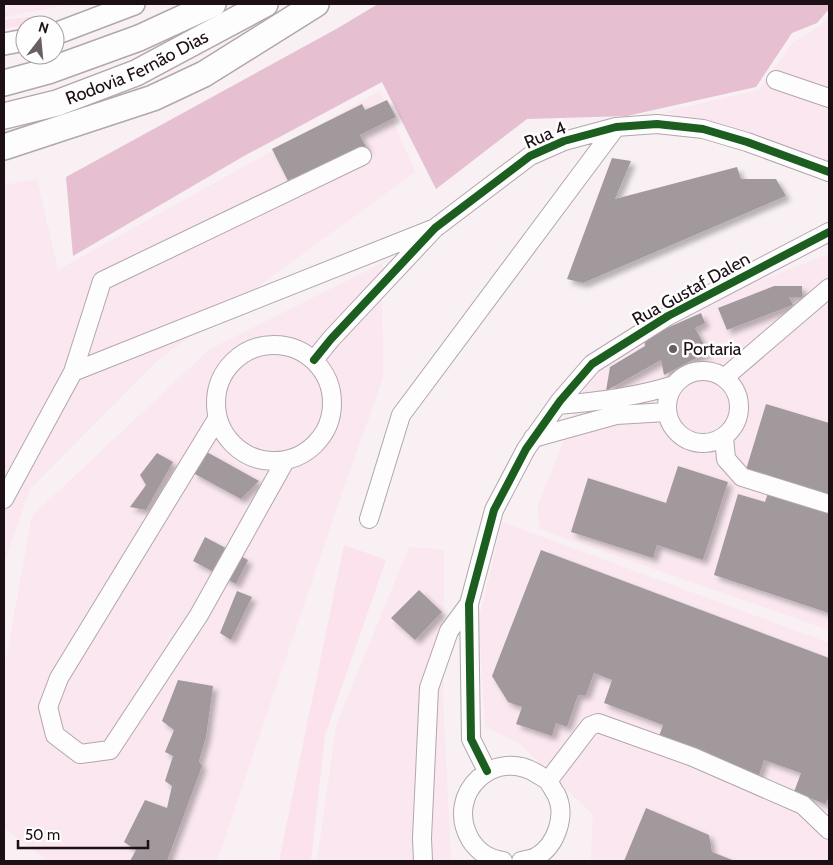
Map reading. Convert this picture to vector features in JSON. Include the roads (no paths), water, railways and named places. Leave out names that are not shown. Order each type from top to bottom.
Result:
[{"type":"highway","name":"Rodovia Fernão Dias","points":[[4,83],[48,71],[138,38],[213,4]]},
{"type":"highway","name":"Rodovia Fernão Dias","points":[[4,116],[57,103],[136,73],[265,4]]},
{"type":"highway","points":[[4,147],[153,98],[204,74],[316,4]]},
{"type":"main road","points":[[65,30],[134,4]]},
{"type":"street","points":[[776,80],[829,98]]},
{"type":"street","name":"Rua 4","points":[[314,360],[331,339],[436,228],[530,156],[564,141],[616,127],[657,124],[703,129],[747,142],[829,172]]},
{"type":"street","points":[[369,519],[401,415],[616,127]]},
{"type":"street","points":[[4,499],[73,372],[102,281],[362,156]]},
{"type":"street","points":[[73,372],[436,228]]},
{"type":"street","name":"Rua Gustaf Dalen","points":[[487,771],[471,739],[469,604],[494,510],[534,438],[557,405],[592,364],[668,316],[829,232]]},
{"type":"street","points":[[724,378],[829,288]]},
{"type":"street","points":[[274,344],[296,349],[314,360],[327,378],[333,398],[331,420],[321,439],[305,454],[285,461],[263,461],[243,453],[227,439],[217,419],[215,398],[221,377],[234,360],[253,348],[274,344]]},
{"type":"street","points":[[707,371],[724,378],[736,392],[739,404],[738,417],[733,428],[724,437],[713,442],[701,443],[688,440],[678,434],[670,423],[667,412],[669,393],[674,386],[683,377],[695,372],[707,371]]},
{"type":"street","points":[[557,405],[598,402],[653,392],[674,386]]},
{"type":"street","points":[[534,438],[616,415],[667,412]]},
{"type":"street","points":[[217,419],[59,678],[48,707],[55,735],[80,754],[110,750],[199,616],[285,461]]},
{"type":"street","points":[[724,437],[726,459],[742,477],[829,504]]},
{"type":"street","points":[[423,861],[422,838],[429,688],[449,631],[469,604]]},
{"type":"street","points":[[548,781],[590,726],[598,723],[693,757],[803,805],[829,830]]},
{"type":"street","points":[[503,861],[474,854],[464,828],[463,806],[471,786],[487,771],[508,765],[530,768],[548,781],[559,800],[560,822],[552,842],[536,857],[521,861]]},
{"type":"place","name":"Portaria","points":[[673,349]]}]
